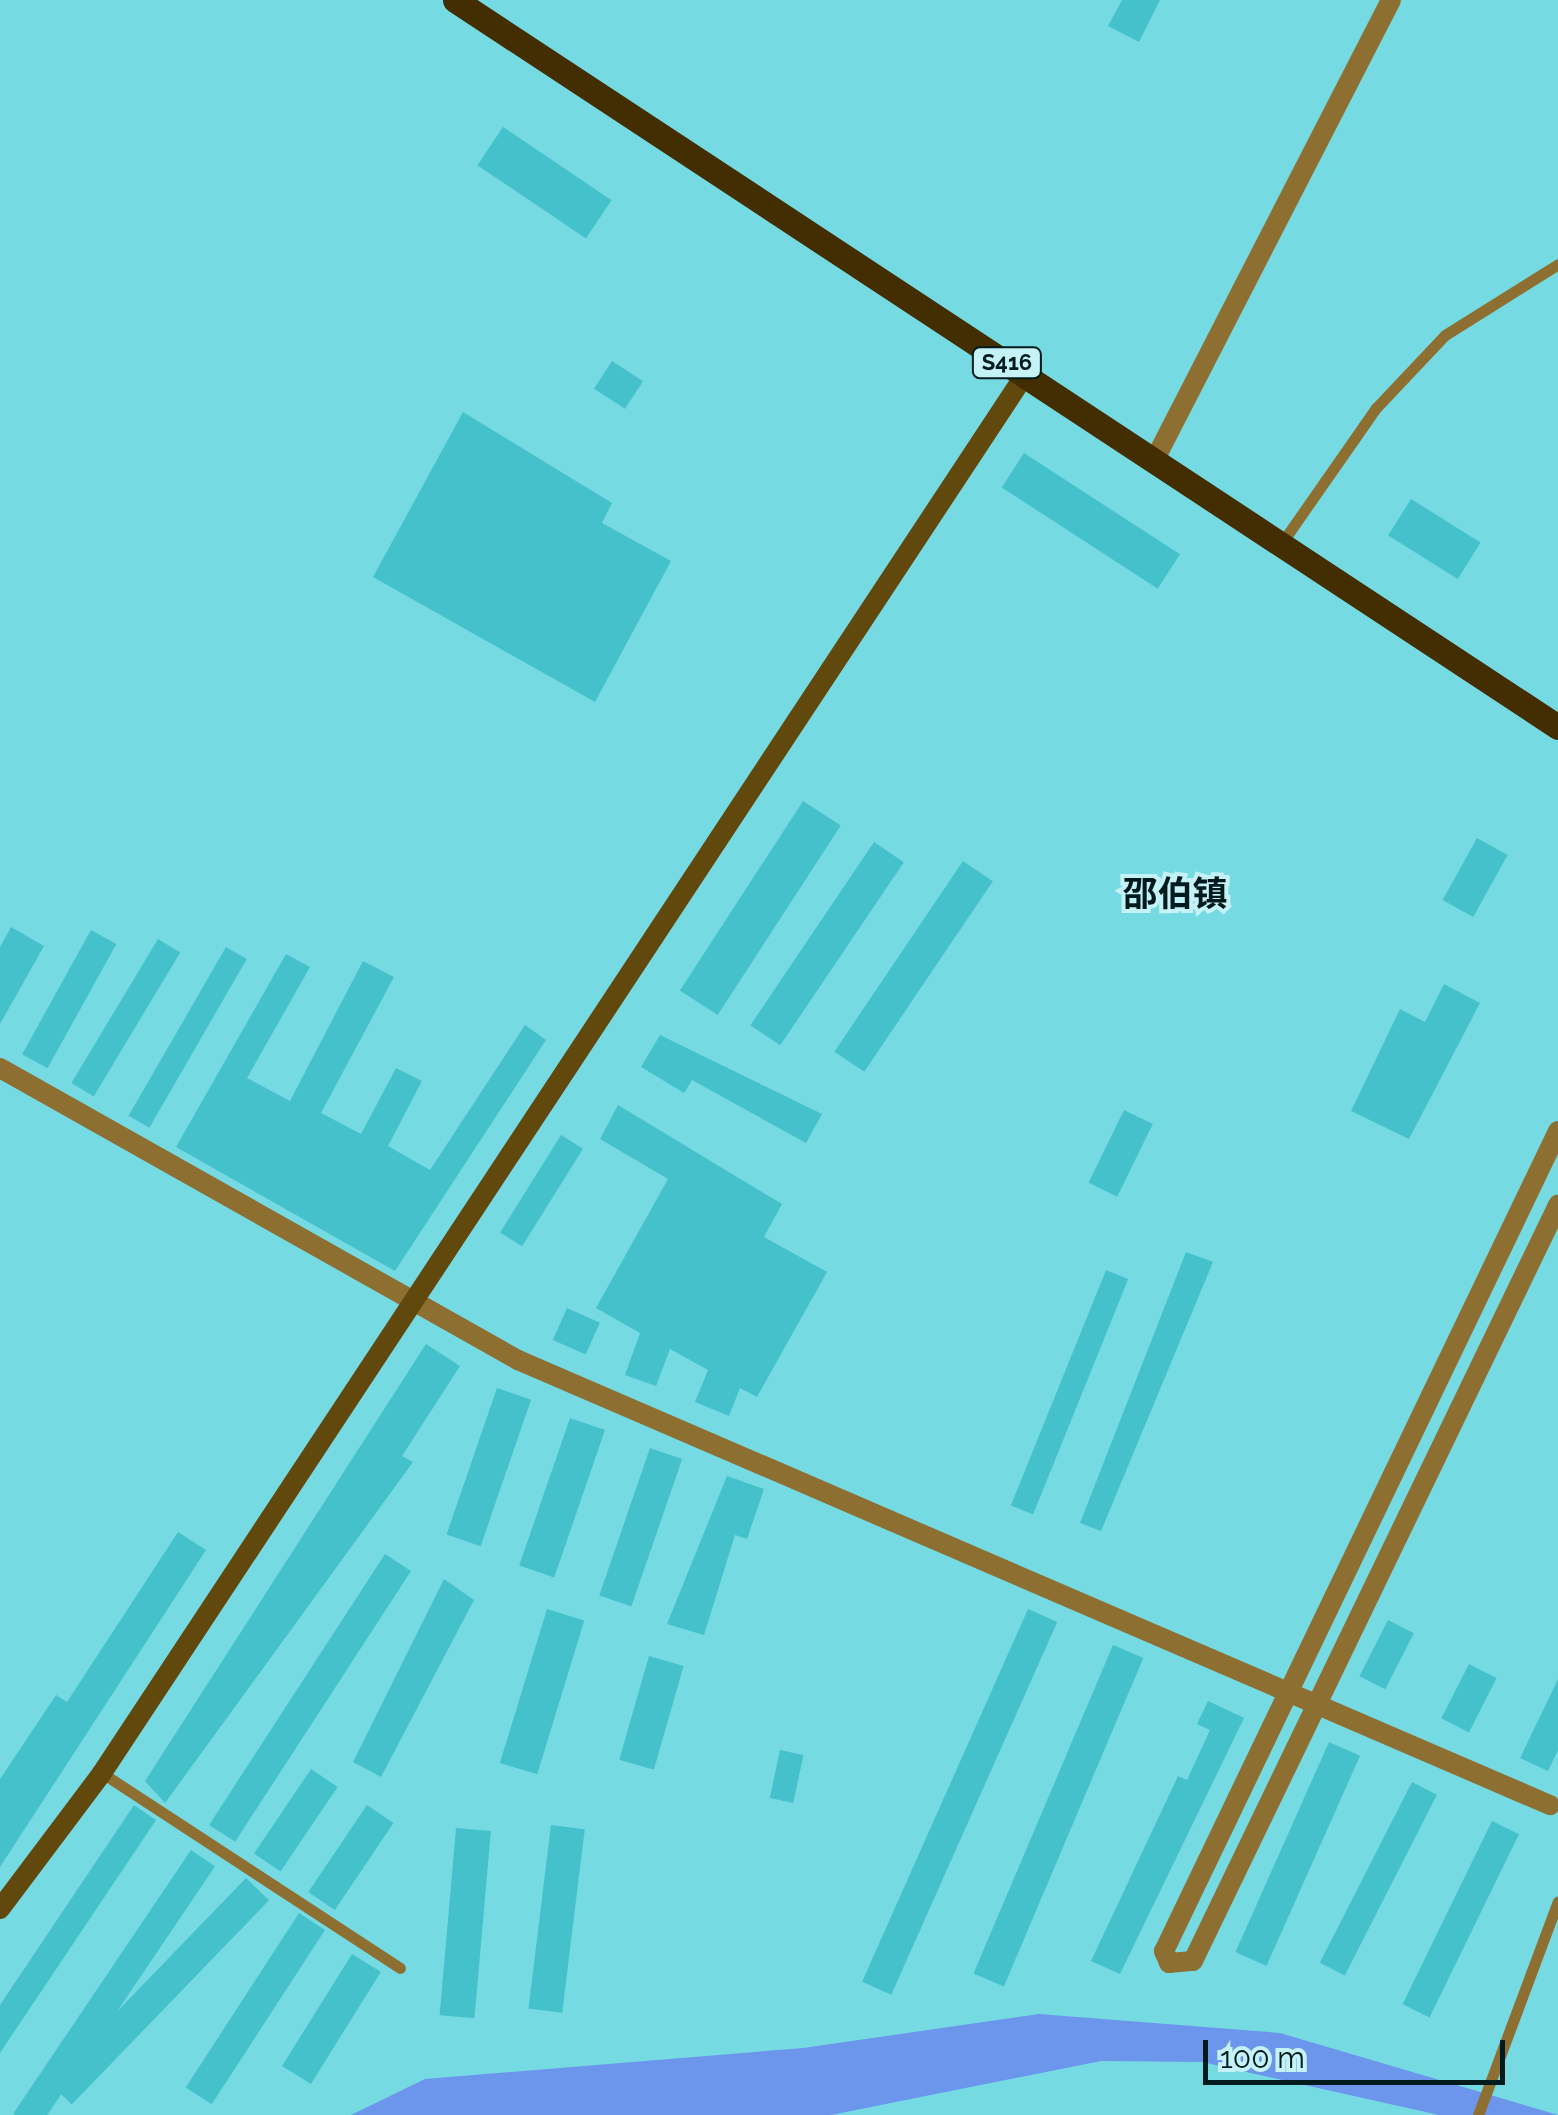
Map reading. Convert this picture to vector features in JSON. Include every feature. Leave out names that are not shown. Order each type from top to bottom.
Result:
[{"type":"main road","name":"S416","points":[[456,0],[1558,727]]},
{"type":"main road","points":[[0,1909],[102,1773],[1025,376]]},
{"type":"street","points":[[1154,461],[1391,0]]},
{"type":"street","points":[[0,1068],[411,1305],[518,1360],[1291,1686],[1550,1805]]},
{"type":"street","points":[[1558,1132],[1164,1951],[1169,1963],[1193,1962],[1558,1205]]},
{"type":"lane","points":[[1281,544],[1376,408],[1445,336],[1558,264]]},
{"type":"lane","points":[[102,1773],[400,1968]]},
{"type":"lane","points":[[1478,2115],[1558,1901]]},
{"type":"water","points":[[1039,2014],[1280,2033],[1558,2115],[1439,2115],[1202,2062],[1101,2061],[831,2115],[351,2115],[425,2079],[803,2048]]},
{"type":"building","points":[[1122,0],[1160,0],[1139,42],[1108,26]]},
{"type":"building","points":[[503,127],[612,200],[586,238],[477,165]]},
{"type":"building","points":[[612,361],[643,381],[625,409],[594,389]]},
{"type":"building","points":[[463,412],[612,503],[602,523],[671,561],[595,702],[373,577]]},
{"type":"building","points":[[1024,453],[1180,554],[1158,589],[1002,487]]},
{"type":"building","points":[[1411,499],[1481,542],[1458,579],[1388,535]]},
{"type":"building","points":[[803,801],[841,826],[718,1015],[680,991]]},
{"type":"building","points":[[1477,838],[1508,855],[1473,917],[1443,900]]},
{"type":"building","points":[[874,842],[904,862],[780,1045],[750,1025]]},
{"type":"building","points":[[963,861],[993,881],[864,1072],[834,1052]]},
{"type":"building","points":[[11,927],[44,946],[0,1024],[0,947]]},
{"type":"building","points":[[91,930],[116,944],[48,1068],[22,1054]]},
{"type":"building","points":[[158,939],[180,952],[94,1096],[71,1083]]},
{"type":"building","points":[[226,947],[247,959],[149,1128],[129,1116]]},
{"type":"building","points":[[286,954],[310,967],[247,1078],[290,1101],[363,961],[394,977],[321,1113],[361,1134],[396,1068],[422,1081],[388,1146],[430,1170],[525,1025],[546,1040],[395,1271],[176,1147]]},
{"type":"building","points":[[1444,984],[1480,1003],[1409,1139],[1351,1111],[1400,1009],[1425,1022]]},
{"type":"building","points":[[660,1035],[822,1114],[806,1143],[692,1080],[684,1093],[641,1067]]},
{"type":"building","points":[[618,1105],[782,1204],[764,1237],[827,1272],[757,1397],[740,1388],[729,1416],[695,1402],[708,1370],[670,1349],[656,1386],[625,1375],[640,1333],[596,1308],[668,1179],[600,1139]]},
{"type":"building","points":[[1124,1110],[1153,1124],[1117,1197],[1088,1183]]},
{"type":"building","points":[[561,1135],[583,1149],[522,1246],[500,1233]]},
{"type":"building","points":[[1186,1252],[1213,1262],[1101,1531],[1080,1523]]},
{"type":"building","points":[[1106,1270],[1128,1279],[1033,1514],[1011,1506]]},
{"type":"building","points":[[567,1308],[600,1323],[586,1355],[553,1340]]},
{"type":"building","points":[[426,1344],[460,1366],[402,1456],[413,1462],[165,1803],[145,1781]]},
{"type":"building","points":[[497,1388],[531,1400],[481,1546],[447,1535]]},
{"type":"building","points":[[570,1418],[605,1430],[554,1578],[519,1566]]},
{"type":"building","points":[[650,1448],[682,1459],[631,1607],[599,1596]]},
{"type":"building","points":[[727,1476],[764,1489],[747,1539],[735,1535],[704,1635],[667,1624]]},
{"type":"building","points":[[178,1532],[206,1550],[0,1867],[0,1779],[56,1695],[67,1702]]},
{"type":"building","points":[[385,1554],[411,1571],[235,1842],[209,1825]]},
{"type":"building","points":[[444,1579],[474,1600],[381,1777],[353,1762]]},
{"type":"building","points":[[547,1609],[584,1620],[537,1774],[500,1763]]},
{"type":"building","points":[[1028,1609],[1057,1622],[891,1995],[862,1982]]},
{"type":"building","points":[[1388,1620],[1414,1633],[1385,1689],[1359,1676]]},
{"type":"building","points":[[1113,1645],[1143,1658],[1004,1987],[974,1974]]},
{"type":"building","points":[[649,1656],[684,1666],[654,1770],[619,1760]]},
{"type":"building","points":[[1469,1664],[1497,1678],[1469,1732],[1441,1718]]},
{"type":"building","points":[[1558,1679],[1558,1750],[1548,1771],[1520,1758]]},
{"type":"building","points":[[1208,1701],[1244,1718],[1120,1974],[1091,1961],[1178,1776],[1187,1780],[1210,1730],[1197,1724]]},
{"type":"building","points":[[1329,1742],[1360,1756],[1267,1966],[1235,1952]]},
{"type":"building","points":[[780,1750],[803,1755],[793,1803],[770,1798]]},
{"type":"building","points":[[311,1769],[338,1787],[280,1871],[254,1854]]},
{"type":"building","points":[[1412,1782],[1437,1795],[1345,1976],[1320,1963]]},
{"type":"building","points":[[134,1805],[156,1820],[0,2053],[0,2005]]},
{"type":"building","points":[[367,1805],[394,1823],[335,1910],[308,1892]]},
{"type":"building","points":[[1492,1821],[1519,1834],[1430,2018],[1403,2004]]},
{"type":"building","points":[[551,1825],[585,1829],[562,2013],[528,2009]]},
{"type":"building","points":[[456,1828],[491,1831],[474,2018],[440,2015]]},
{"type":"building","points":[[191,1850],[215,1866],[47,2115],[13,2114]]},
{"type":"building","points":[[246,1878],[269,1900],[72,2105],[49,2082]]},
{"type":"building","points":[[299,1913],[325,1930],[212,2104],[186,2087]]},
{"type":"building","points":[[352,1954],[381,1972],[311,2084],[282,2066]]},
{"type":"district","name":"邵伯镇","points":[[1175,894]]}]
